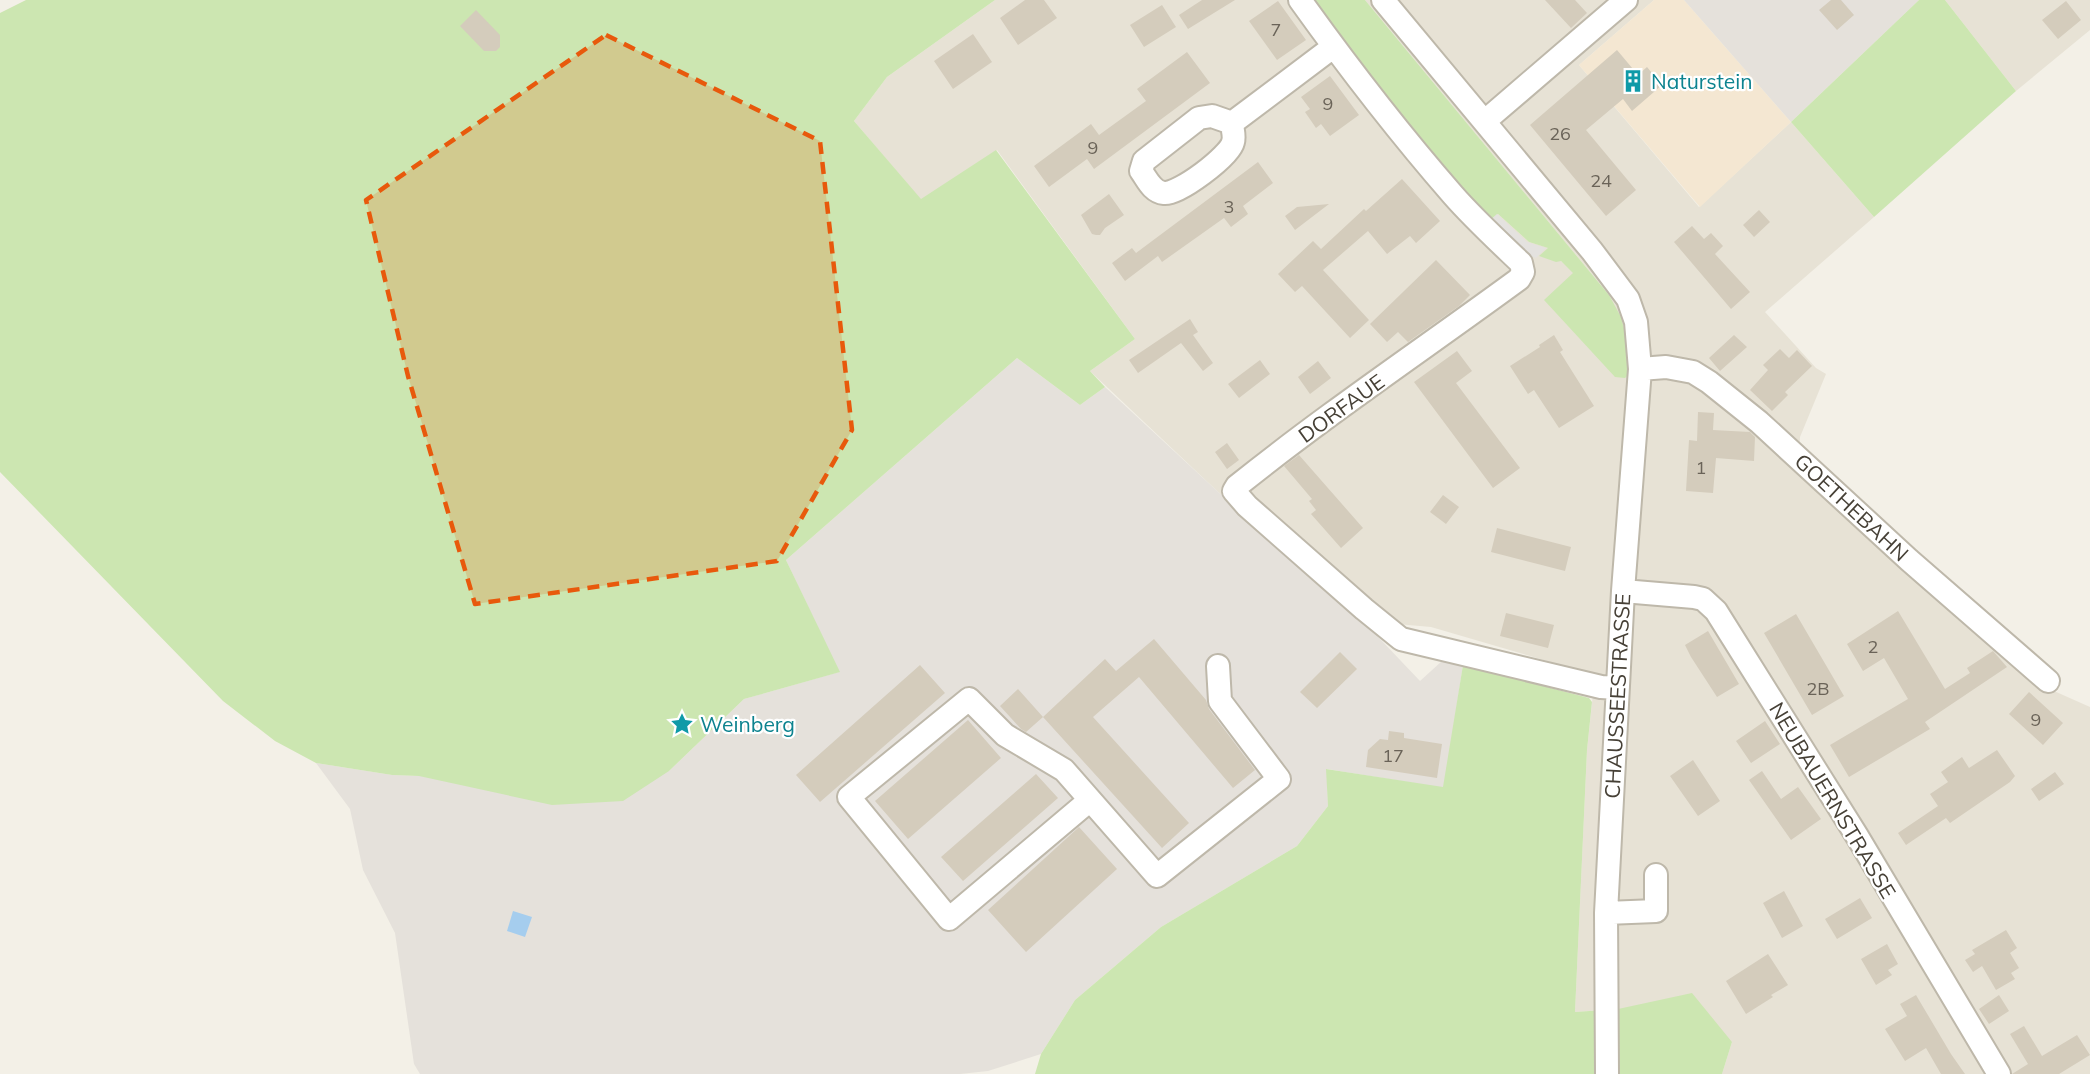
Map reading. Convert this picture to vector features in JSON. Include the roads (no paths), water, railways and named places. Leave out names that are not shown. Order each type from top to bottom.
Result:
[{"type":"street","name":"DORFAUE","points":[[1300,0],[1334,47],[1454,195],[1521,263],[1523,272],[1519,279],[1465,319],[1335,410],[1237,486],[1234,491],[1247,506],[1401,639],[1601,687],[1617,688]]},
{"type":"street","points":[[1383,0],[1485,121],[1626,0]]},
{"type":"street","points":[[1232,123],[1334,47]]},
{"type":"street","name":"CHAUSSEESTRASSE","points":[[1485,121],[1621,288],[1628,299],[1635,320],[1640,369],[1623,591],[1606,913],[1607,1074]]},
{"type":"street","name":"GOETHEBAHN","points":[[1640,369],[1666,367],[1693,372],[1709,382],[1768,430],[1916,567],[2048,681]]},
{"type":"street","name":"NEUBAUERNSTRASSE","points":[[1623,591],[1694,597],[1703,599],[1716,611],[1857,836],[1999,1074]]},
{"type":"street","points":[[1090,801],[949,919],[849,797],[969,699],[1005,735],[1064,770],[1157,876],[1279,779],[1220,701],[1218,666]]},
{"type":"street","points":[[1606,913],[1656,911],[1656,875]]},
{"type":"water","points":[[513,911],[532,917],[525,937],[507,931]]},
{"type":"place","name":"Naturstein","points":[[1633,81]]},
{"type":"place","name":"Weinberg","points":[[682,724]]}]
